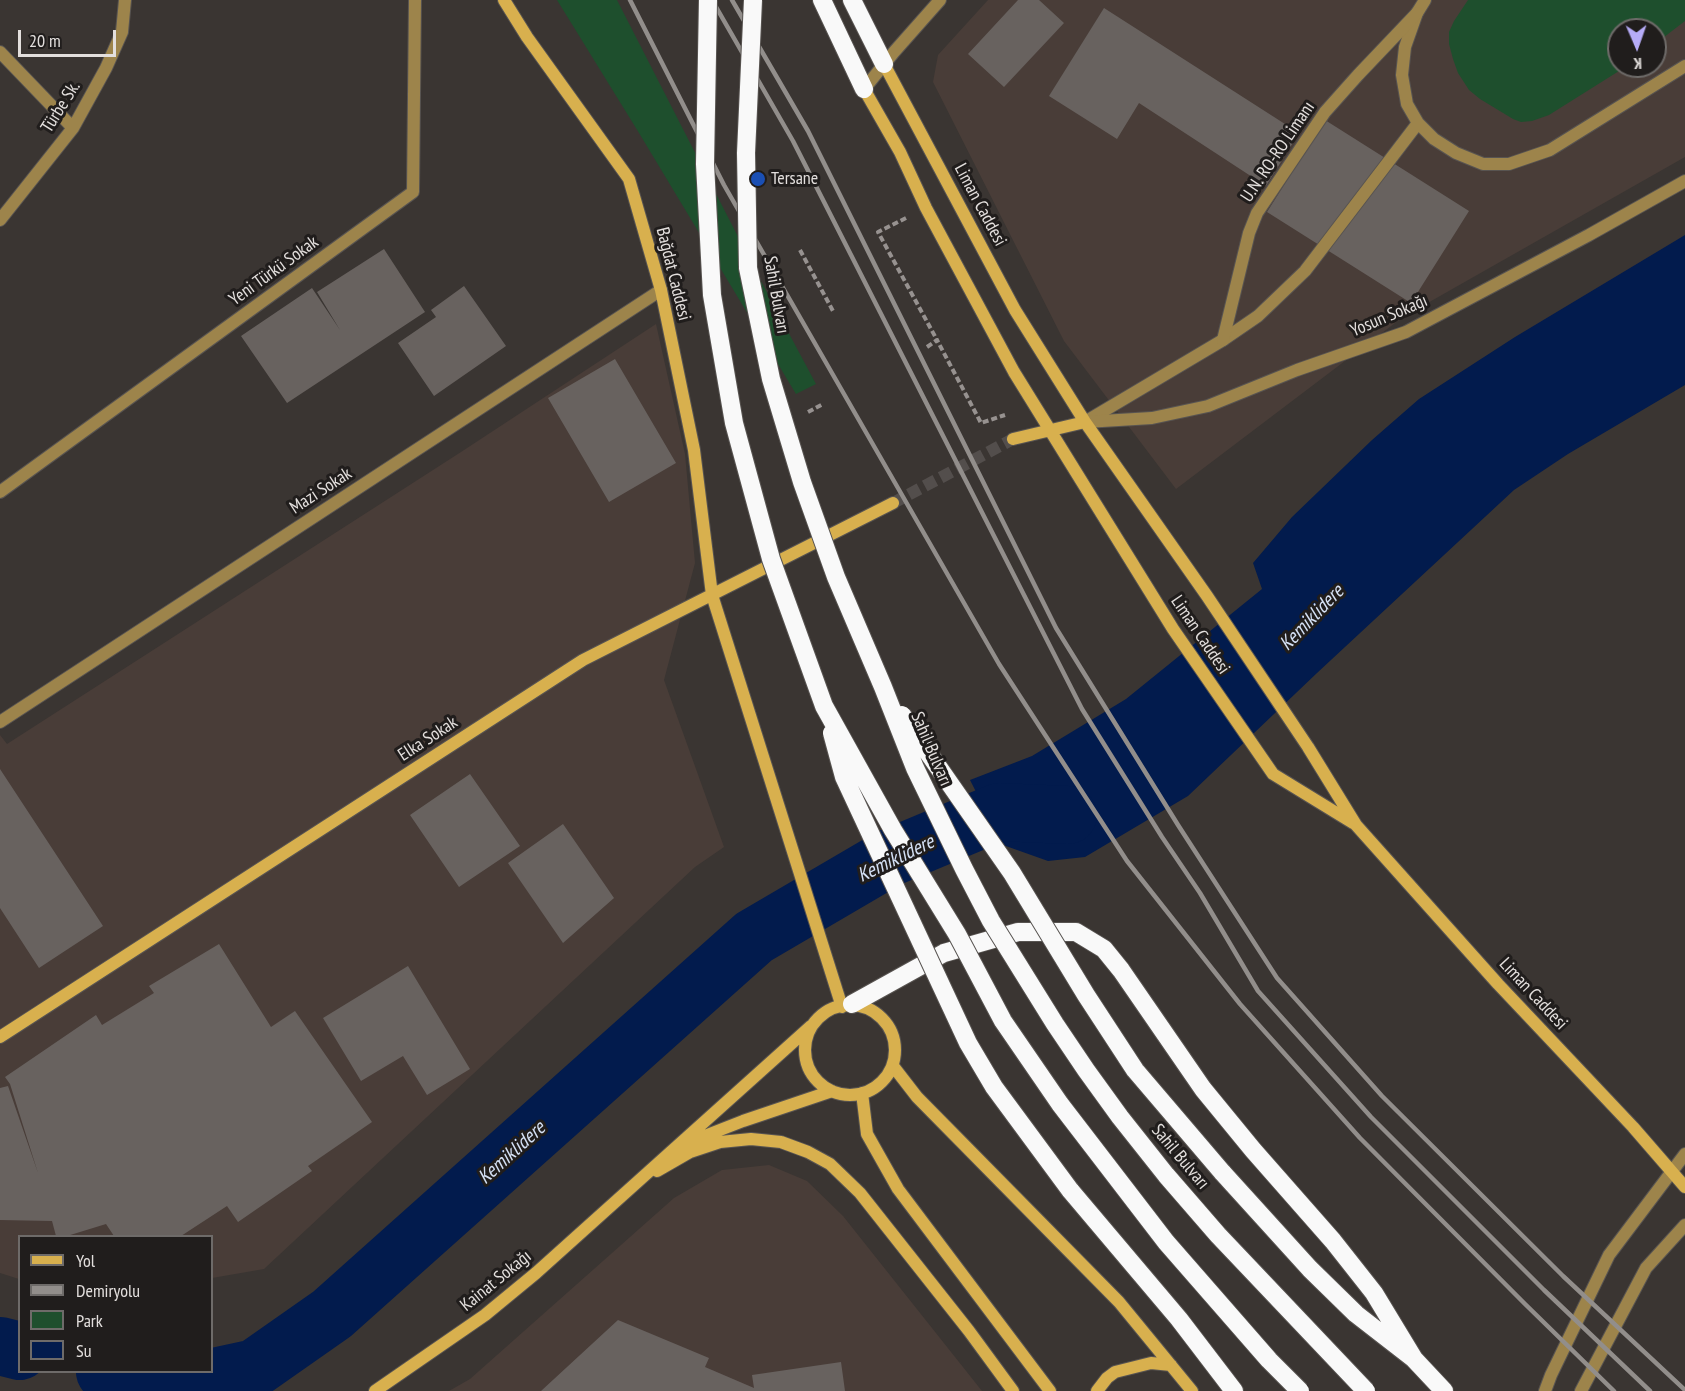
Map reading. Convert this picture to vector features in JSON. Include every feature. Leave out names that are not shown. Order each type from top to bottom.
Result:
[{"type":"highway","points":[[708,0],[705,164],[712,295],[734,423],[768,548],[824,706],[844,777],[968,1043],[994,1087],[1070,1190],[1179,1319],[1234,1391]]},
{"type":"highway","name":"Sahil Bulvarı","points":[[753,0],[746,153],[748,267],[771,380],[802,482],[836,577],[915,768],[980,900],[1022,971],[1086,1070],[1120,1117],[1218,1235],[1366,1391]]},
{"type":"highway","points":[[822,0],[864,88]]},
{"type":"highway","points":[[852,0],[884,64]]},
{"type":"highway","points":[[883,687],[1012,873],[1086,995],[1135,1070],[1222,1172],[1318,1277],[1356,1314],[1414,1359],[1444,1391]]},
{"type":"highway","points":[[824,706],[893,830],[957,934],[1004,1021],[1060,1104],[1166,1242],[1269,1360],[1300,1391]]},
{"type":"highway","points":[[847,1006],[944,953],[1018,932],[1076,932],[1104,949],[1203,1089],[1333,1241],[1374,1293],[1414,1359]]},
{"type":"street","name":"Türbe Sk.","points":[[0,220],[73,128],[106,68],[122,32],[124,0]]},
{"type":"street","name":"Yeni Türkü Sokak","points":[[0,492],[413,192],[415,0]]},
{"type":"street","name":"Bağdat Caddesi","points":[[504,0],[527,37],[629,179],[661,290],[694,450],[712,595],[831,968],[847,1006]]},
{"type":"street","points":[[864,88],[940,0]]},
{"type":"street","name":"U.N. RO-RO Limanı","points":[[1223,340],[1249,233],[1257,213],[1325,112],[1417,13],[1425,0]]},
{"type":"street","name":"U.N. RO-RO Limanı","points":[[1417,13],[1406,47],[1402,75],[1407,104],[1418,123],[1434,139],[1456,153],[1483,164],[1509,164],[1550,150],[1685,66]]},
{"type":"street","points":[[0,52],[73,128]]},
{"type":"street","name":"Liman Caddesi","points":[[884,64],[1016,310],[1085,423],[1208,596],[1308,747],[1356,825],[1498,984],[1633,1127],[1685,1187]]},
{"type":"street","name":"Liman Caddesi","points":[[864,88],[900,152],[926,208],[1014,372],[1173,629],[1273,774],[1356,825]]},
{"type":"street","points":[[1012,439],[1085,423],[1223,340],[1258,316],[1305,271],[1418,123]]},
{"type":"street","name":"Yosun Sokağı","points":[[1085,423],[1152,418],[1208,406],[1297,370],[1406,332],[1685,181]]},
{"type":"street","name":"Mazi Sokak","points":[[0,721],[661,290]]},
{"type":"street","name":"Elka Sokak","points":[[0,1036],[583,660],[893,503]]},
{"type":"street","points":[[630,1188],[811,1026],[819,1016],[829,1010],[847,1006],[867,1007],[879,1014],[888,1025],[894,1038],[895,1052],[892,1066],[885,1078],[875,1088],[862,1093],[846,1094],[832,1091],[819,1082],[810,1070],[805,1056],[806,1040],[811,1026]]},
{"type":"street","points":[[892,1066],[917,1097],[1119,1302],[1192,1391]]},
{"type":"street","points":[[630,1188],[702,1137],[832,1091]]},
{"type":"street","points":[[862,1093],[867,1134],[898,1188],[1050,1391]]},
{"type":"street","points":[[630,1188],[690,1152],[720,1142],[766,1139],[808,1152],[838,1170],[860,1193],[969,1331],[1013,1391]]},
{"type":"street","points":[[1545,1391],[1609,1255],[1685,1154]]},
{"type":"street","name":"Kainat Sokağı","points":[[375,1391],[486,1315],[630,1188]]},
{"type":"street","points":[[1581,1391],[1646,1268],[1685,1225]]},
{"type":"street","points":[[1097,1391],[1115,1372],[1151,1363],[1171,1365]]},
{"type":"path","points":[[926,208],[878,232],[981,423],[1035,405]]},
{"type":"path","points":[[800,250],[833,311]]},
{"type":"path","points":[[927,347],[937,340]]},
{"type":"shaded area","points":[[988,0],[1685,0],[1685,157],[1403,317],[1176,489],[1064,341],[933,82],[938,55]]},
{"type":"shaded area","points":[[656,324],[685,454],[695,563],[664,680],[724,847],[695,867],[264,1269],[213,1278],[213,1235],[18,1235],[18,1279],[0,1273],[0,735],[7,744]]},
{"type":"shaded area","points":[[769,1165],[807,1181],[843,1216],[982,1391],[449,1391],[470,1379],[674,1198],[722,1170]]},
{"type":"green space","points":[[557,0],[617,0],[816,384],[796,394]]},
{"type":"green space","points":[[1468,0],[1685,0],[1685,21],[1667,35],[1667,18],[1607,18],[1608,78],[1549,115],[1521,122],[1480,99],[1469,90],[1458,73],[1449,44],[1449,32]]},
{"type":"water","points":[[1685,235],[1685,385],[1568,454],[1514,490],[1188,796],[1085,857],[1048,861],[1003,845],[970,780],[1032,756],[1126,699],[1262,589],[1253,563],[1292,517],[1372,440],[1419,399],[1515,337]]},
{"type":"building","points":[[1018,0],[1039,0],[1064,23],[1004,87],[968,54]]},
{"type":"building","points":[[1104,8],[1299,133],[1266,186],[1139,103],[1117,139],[1049,96]]},
{"type":"building","points":[[1325,120],[1469,211],[1411,303],[1267,212]]},
{"type":"building","points":[[384,249],[425,312],[287,403],[241,336],[312,288],[340,330],[317,292]]},
{"type":"building","points":[[464,286],[506,346],[434,396],[398,343],[436,317],[431,310]]},
{"type":"building","points":[[615,359],[676,463],[609,502],[548,398]]},
{"type":"building","points":[[0,769],[103,926],[39,968],[0,908]]},
{"type":"building","points":[[470,774],[520,846],[459,887],[410,815]]},
{"type":"building","points":[[563,824],[614,898],[563,943],[508,863]]},
{"type":"building","points":[[219,944],[271,1027],[295,1011],[372,1122],[308,1166],[312,1171],[238,1222],[227,1206],[183,1235],[113,1235],[106,1224],[70,1235],[56,1235],[52,1221],[0,1220],[0,1088],[8,1086],[38,1173],[10,1084],[5,1077],[96,1015],[102,1025],[154,993],[149,986]]},
{"type":"building","points":[[408,966],[470,1069],[427,1095],[403,1056],[361,1081],[323,1018]]},
{"type":"building","points":[[618,1320],[709,1358],[705,1367],[754,1388],[752,1375],[841,1362],[845,1391],[541,1391]]},
{"type":"waterway","name":"Kemiklidere","points":[[109,1373],[167,1387],[255,1368],[332,1314],[754,937],[889,858],[999,812],[1068,815]]},
{"type":"waterway","name":"Kemiklidere","points":[[0,1346],[18,1350]]},
{"type":"tunnel","points":[[893,503],[1013,439]]},
{"type":"railway","points":[[630,0],[724,185],[999,664],[1127,861],[1240,1004],[1360,1138],[1614,1391]]},
{"type":"railway","points":[[712,0],[793,141],[1082,709],[1200,893],[1258,991],[1371,1117],[1544,1290],[1650,1391]]},
{"type":"railway","points":[[732,0],[808,131],[1056,628],[1178,825],[1277,978],[1382,1096],[1563,1276],[1685,1390]]},
{"type":"place","name":"Tersane","points":[[758,179]]}]
